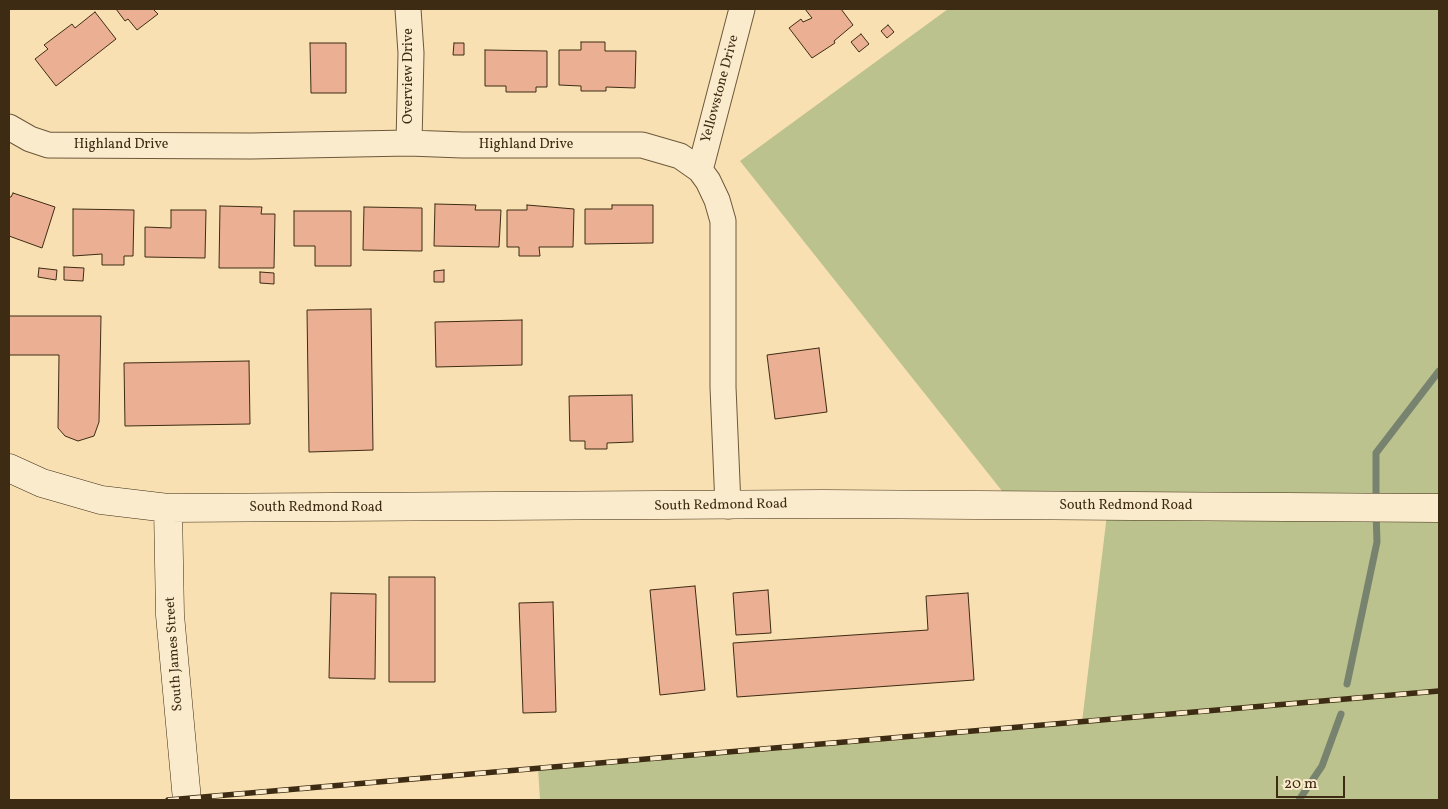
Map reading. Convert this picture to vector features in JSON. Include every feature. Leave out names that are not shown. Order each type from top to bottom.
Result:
[{"type":"street","name":"Overview Drive","points":[[408,9],[411,53],[409,143]]},
{"type":"street","name":"Yellowstone Drive","points":[[700,170],[742,9]]},
{"type":"street","name":"Highland Drive","points":[[9,127],[30,139],[48,145],[251,146],[409,143],[462,145],[642,145],[680,156],[700,170],[718,200],[723,221],[723,387],[728,506]]},
{"type":"street","name":"South Redmond Road","points":[[9,468],[42,483],[101,500],[168,508],[823,504],[1439,508]]},
{"type":"street","name":"South James Street","points":[[168,508],[170,615],[187,800]]},
{"type":"green space","points":[[948,9],[1439,9],[1439,501],[1014,506],[740,161]]},
{"type":"green space","points":[[1108,506],[1439,506],[1439,800],[540,800],[538,768],[1082,722]]},
{"type":"building","points":[[116,9],[153,9],[158,14],[137,30],[128,19],[125,21]]},
{"type":"building","points":[[805,9],[841,9],[853,25],[834,41],[835,43],[812,58],[789,28],[801,19],[803,22],[812,18]]},
{"type":"building","points":[[95,12],[116,39],[56,86],[35,59],[48,49],[44,45],[72,24],[75,28]]},
{"type":"building","points":[[888,25],[894,32],[887,38],[881,31]]},
{"type":"building","points":[[861,34],[869,44],[859,52],[851,42]]},
{"type":"building","points":[[581,42],[605,42],[605,51],[636,51],[635,88],[606,87],[606,91],[581,91],[581,86],[559,85],[559,50],[581,50]]},
{"type":"building","points":[[310,43],[346,43],[346,93],[311,93]]},
{"type":"building","points":[[454,43],[464,43],[464,55],[453,55]]},
{"type":"building","points":[[485,50],[547,51],[547,87],[536,87],[536,92],[506,92],[506,86],[485,86]]},
{"type":"building","points":[[13,193],[55,207],[42,248],[9,236],[9,197]]},
{"type":"building","points":[[435,204],[476,205],[475,210],[501,210],[499,247],[434,246]]},
{"type":"building","points":[[527,205],[574,209],[573,247],[539,247],[540,256],[519,256],[519,247],[507,247],[507,210],[527,210]]},
{"type":"building","points":[[612,205],[653,205],[653,243],[585,244],[585,209],[612,209]]},
{"type":"building","points":[[220,206],[262,207],[261,214],[275,214],[274,268],[219,268]]},
{"type":"building","points":[[364,207],[422,208],[422,251],[363,250]]},
{"type":"building","points":[[73,209],[134,210],[133,256],[124,256],[124,265],[102,265],[102,254],[73,256]]},
{"type":"building","points":[[171,210],[206,210],[205,258],[145,257],[145,227],[171,228]]},
{"type":"building","points":[[294,211],[351,211],[351,266],[315,266],[315,246],[294,246]]},
{"type":"building","points":[[64,267],[84,268],[83,281],[64,280]]},
{"type":"building","points":[[39,268],[57,270],[56,280],[38,277]]},
{"type":"building","points":[[444,270],[444,282],[434,282],[434,271]]},
{"type":"building","points":[[260,272],[274,273],[274,284],[260,283]]},
{"type":"building","points":[[371,309],[373,450],[309,452],[307,310]]},
{"type":"building","points":[[9,316],[101,316],[99,422],[94,436],[78,441],[65,436],[58,428],[59,355],[9,355]]},
{"type":"building","points":[[522,320],[522,365],[436,367],[435,322]]},
{"type":"building","points":[[819,348],[827,412],[775,419],[767,355]]},
{"type":"building","points":[[249,361],[250,424],[125,426],[124,363]]},
{"type":"building","points":[[632,395],[633,442],[607,443],[607,449],[585,449],[585,441],[570,441],[569,396]]},
{"type":"building","points":[[389,577],[435,577],[435,682],[389,682]]},
{"type":"building","points":[[695,586],[705,690],[660,695],[650,590]]},
{"type":"building","points":[[768,590],[771,633],[736,635],[733,593]]},
{"type":"building","points":[[331,593],[376,594],[375,679],[329,678]]},
{"type":"building","points":[[968,593],[974,680],[737,697],[733,643],[928,630],[926,596]]},
{"type":"building","points":[[553,602],[556,712],[523,713],[519,603]]},
{"type":"waterway","points":[[1376,501],[1376,453],[1439,371]]},
{"type":"waterway","points":[[1347,684],[1377,542],[1376,512]]},
{"type":"waterway","points":[[1299,800],[1322,766],[1341,714]]},
{"type":"railway","points":[[168,800],[1439,691]]}]
